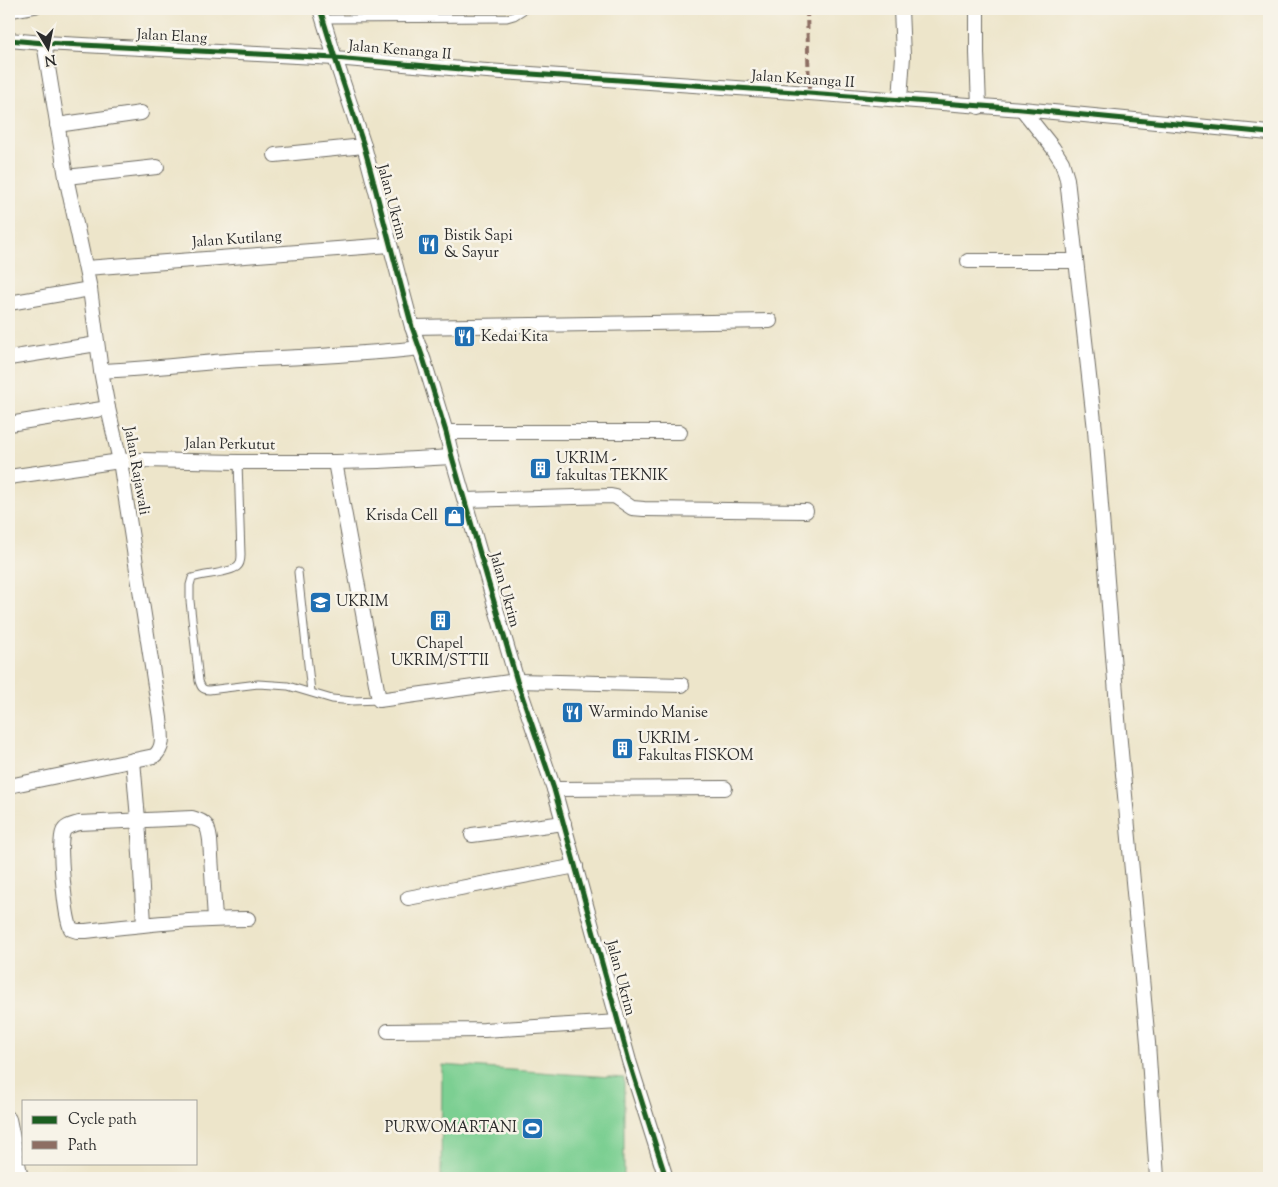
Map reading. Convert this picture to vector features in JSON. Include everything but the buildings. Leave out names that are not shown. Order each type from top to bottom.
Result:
[{"type":"street","points":[[900,100],[903,56],[901,9]]},
{"type":"street","points":[[977,9],[979,107]]},
{"type":"street","name":"Jalan Ukrim","points":[[322,14],[364,146],[412,327],[446,432],[517,681],[554,789],[619,1022],[666,1178]]},
{"type":"street","name":"Jalan Elang","points":[[9,40],[335,58]]},
{"type":"street","name":"Jalan Rajawali","points":[[9,786],[154,756],[160,750],[162,742],[160,718],[120,461],[101,371],[90,289],[66,177],[44,43]]},
{"type":"street","name":"Jalan Kenanga II","points":[[335,58],[473,70],[1022,109],[1269,133]]},
{"type":"street","points":[[1022,109],[1053,148],[1062,162],[1067,179],[1095,430],[1118,721],[1147,1034],[1157,1178]]},
{"type":"street","points":[[57,125],[141,113]]},
{"type":"street","points":[[275,155],[364,146]]},
{"type":"street","points":[[66,177],[157,167]]},
{"type":"street","name":"Jalan Kutilang","points":[[86,268],[390,245]]},
{"type":"street","points":[[968,261],[1076,261]]},
{"type":"street","points":[[9,303],[90,289]]},
{"type":"street","points":[[412,327],[770,321]]},
{"type":"street","points":[[9,358],[97,344]]},
{"type":"street","points":[[101,371],[240,360],[386,352],[420,348]]},
{"type":"street","points":[[9,424],[108,408]]},
{"type":"street","points":[[446,432],[680,432]]},
{"type":"street","name":"Jalan Perkutut","points":[[9,478],[120,461],[335,462],[452,457]]},
{"type":"street","points":[[335,462],[380,700],[517,681],[682,685]]},
{"type":"street","points":[[465,500],[611,496],[616,497],[632,508],[644,509],[806,511]]},
{"type":"street","points":[[133,760],[144,924]]},
{"type":"street","points":[[554,789],[725,788]]},
{"type":"street","points":[[215,919],[210,840],[208,828],[202,820],[192,818],[138,819],[79,823],[69,826],[63,831],[62,860],[65,901],[68,924],[72,929],[86,931],[144,924],[215,919],[248,919]]},
{"type":"street","points":[[472,835],[564,823]]},
{"type":"street","points":[[408,898],[576,866]]},
{"type":"street","points":[[388,1031],[484,1030],[619,1022]]},
{"type":"street","points":[[9,1119],[15,1138],[21,1178]]},
{"type":"lane","points":[[9,14],[37,9]]},
{"type":"lane","points":[[322,14],[507,18],[525,9]]},
{"type":"lane","points":[[238,462],[240,563],[228,570],[192,578],[190,585],[200,687],[204,690],[209,690],[258,684],[288,686],[332,698],[353,701],[380,700]]},
{"type":"lane","points":[[298,572],[310,692]]},
{"type":"green space","name":"PURWOMARTANI","points":[[442,1065],[624,1078],[624,1178],[441,1178]]},
{"type":"marked path","points":[[807,9],[809,93]]},
{"type":"cycle path","points":[[320,9],[364,146],[412,327],[446,432],[517,681],[554,789],[629,1061],[666,1178]]},
{"type":"cycle path","points":[[9,40],[335,58],[473,70],[1022,109],[1269,133]]},
{"type":"place","name":"Bistik Sapi & Sayur","points":[[428,245]]},
{"type":"place","name":"Kedai Kita","points":[[465,337]]},
{"type":"place","name":"UKRIM - fakultas TEKNIK","points":[[540,468]]},
{"type":"place","name":"Krisda Cell","points":[[454,516]]},
{"type":"place","name":"UKRIM","points":[[320,602]]},
{"type":"place","name":"Chapel UKRIM/STTII","points":[[440,621]]},
{"type":"place","name":"Warmindo Manise","points":[[572,713]]},
{"type":"place","name":"UKRIM - Fakultas FISKOM","points":[[622,748]]},
{"type":"place","name":"PURWOMARTANI","points":[[533,1128]]}]
